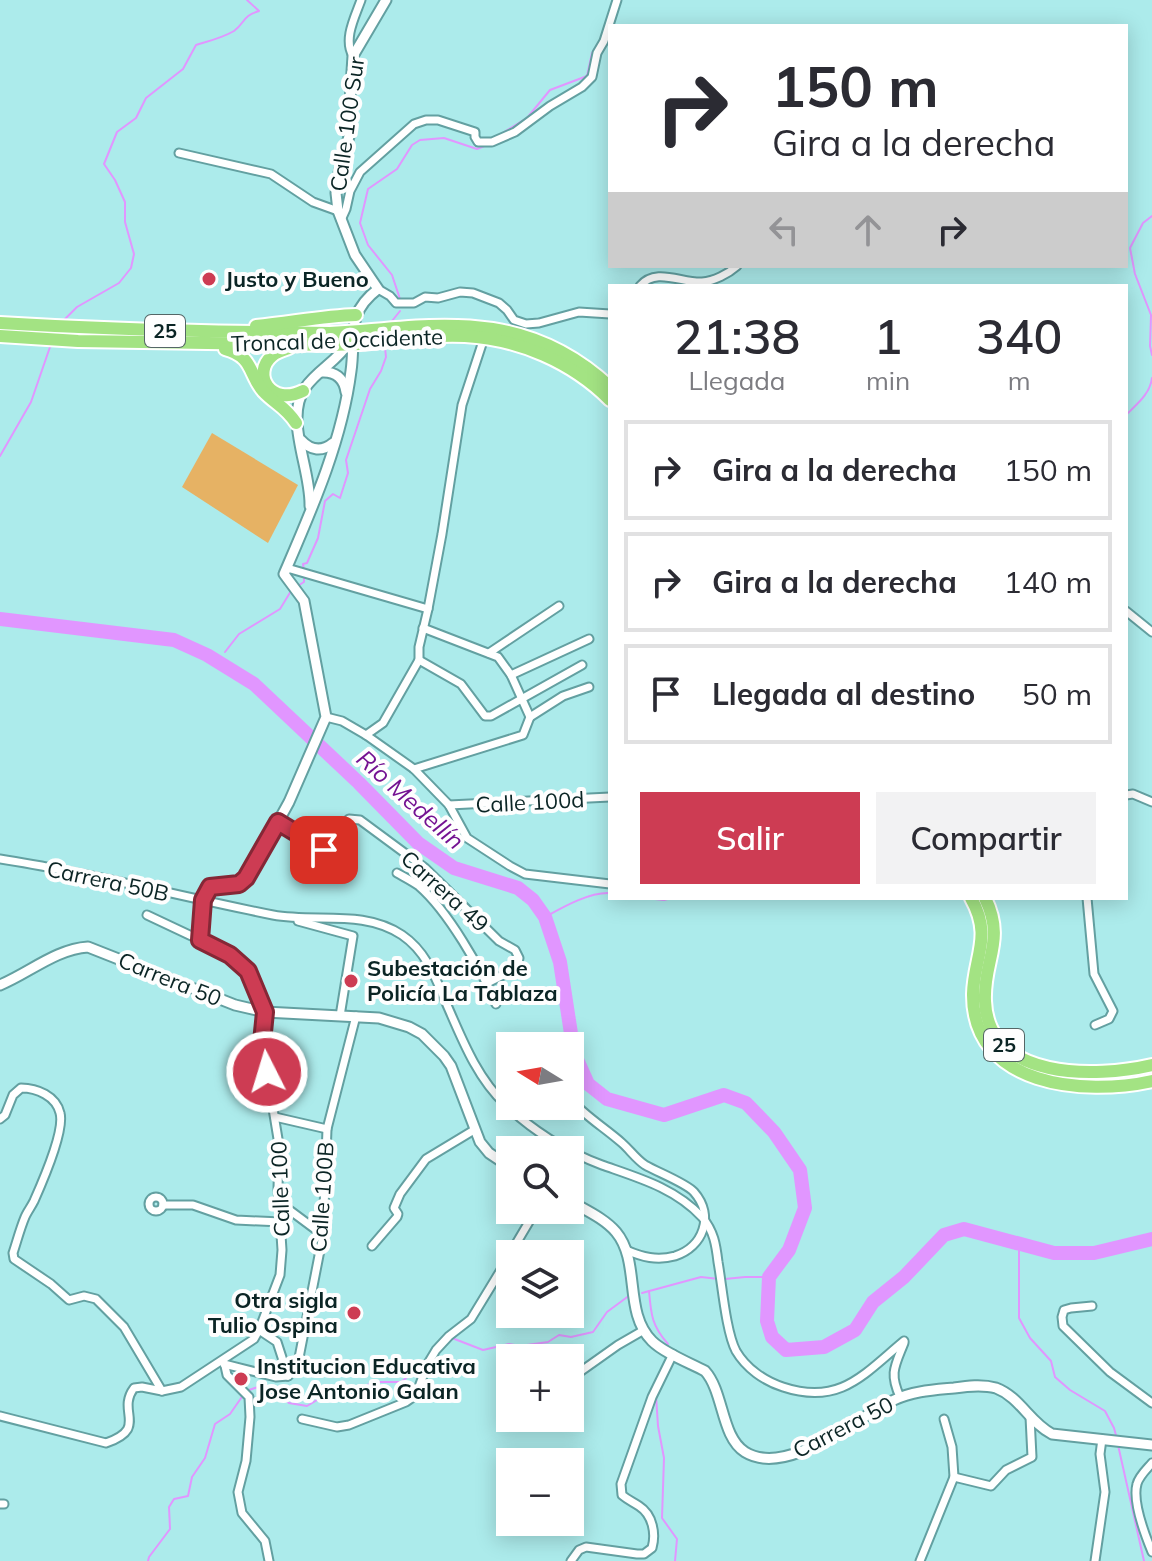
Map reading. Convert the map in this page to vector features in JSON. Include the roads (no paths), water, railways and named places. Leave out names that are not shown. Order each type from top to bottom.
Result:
[{"type":"highway","points":[[155,330],[265,325],[356,315]]},
{"type":"highway","name":"Troncal de Occidente","points":[[0,323],[330,339]]},
{"type":"highway","name":"Troncal de Occidente","points":[[357,337],[448,324],[497,329],[553,347],[589,369],[608,385]]},
{"type":"highway","name":"Troncal de Occidente","points":[[0,336],[295,346],[357,337],[484,338],[548,356],[583,376],[608,398]]},
{"type":"highway","points":[[203,345],[239,354],[250,366],[265,393],[285,408],[296,423]]},
{"type":"highway","points":[[295,346],[274,354],[265,365],[264,376],[269,389],[280,396],[293,396],[303,391]]},
{"type":"highway","name":"25","points":[[972,900],[980,916],[983,937],[974,980],[974,1010],[983,1036],[996,1054],[1017,1071],[1041,1080],[1092,1086],[1152,1081]]},
{"type":"highway","name":"25","points":[[986,900],[994,940],[986,979],[985,1008],[992,1030],[1010,1051],[1041,1065],[1076,1073],[1115,1072],[1152,1065]]},
{"type":"street","points":[[353,56],[349,49],[350,33],[361,0]]},
{"type":"street","name":"Calle 100 Sur","points":[[378,289],[355,255],[340,216],[337,183],[351,129],[353,56],[386,0]]},
{"type":"street","points":[[609,24],[617,0]]},
{"type":"street","points":[[179,153],[271,174],[340,216],[360,172],[414,124],[426,120],[443,122],[475,132],[478,142],[492,142],[515,132],[582,87],[592,77],[597,53],[608,28]]},
{"type":"street","points":[[642,284],[646,279],[660,276],[703,282],[734,268]]},
{"type":"street","points":[[200,940],[203,900],[210,887],[239,884],[246,878],[278,822],[326,717],[304,601],[284,574],[292,569],[341,426],[357,337],[356,315],[361,305],[378,289],[396,303],[414,303],[425,297],[443,298],[460,292],[478,294],[499,303],[514,320],[526,324],[579,312],[608,314]]},
{"type":"street","points":[[309,517],[310,491],[296,423],[297,406],[303,391],[357,337]]},
{"type":"street","points":[[366,735],[383,723],[419,660],[462,405],[484,338]]},
{"type":"street","points":[[321,372],[341,378],[346,398]]},
{"type":"street","points":[[300,437],[308,447],[320,450],[332,445],[336,439]]},
{"type":"street","points":[[292,569],[428,609]]},
{"type":"street","points":[[489,653],[559,606]]},
{"type":"street","points":[[1128,613],[1152,632]]},
{"type":"street","points":[[423,628],[498,657],[511,675],[530,717]]},
{"type":"street","points":[[511,675],[589,639]]},
{"type":"street","points":[[419,660],[461,684],[485,716],[491,716],[582,665]]},
{"type":"street","points":[[414,769],[523,735],[530,717],[563,696],[589,687]]},
{"type":"street","points":[[326,717],[342,721],[366,735],[414,769],[449,805],[467,838],[517,870],[525,874],[608,884]]},
{"type":"street","points":[[1128,795],[1152,802]]},
{"type":"street","name":"Calle 100d","points":[[449,805],[608,797]]},
{"type":"street","name":"Carrera 49","points":[[278,822],[324,850],[329,849],[349,819],[360,820],[425,868],[499,941],[515,950],[519,958],[517,968],[487,983]]},
{"type":"street","name":"Carrera 50B","points":[[0,859],[293,918],[345,917],[368,921],[387,926],[404,936],[419,950],[432,971],[474,1062],[505,1105],[561,1146],[666,1189],[683,1199],[704,1220],[715,1236],[731,1333],[736,1350],[746,1364],[759,1376],[798,1392],[833,1392],[861,1377],[904,1341],[893,1374],[900,1397]]},
{"type":"street","name":"Carrera 49","points":[[397,873],[417,884],[434,901],[471,956],[496,1004]]},
{"type":"street","points":[[434,901],[444,887]]},
{"type":"street","points":[[1087,900],[1094,974],[1113,1011],[1109,1019],[1095,1025]]},
{"type":"street","name":"Calle 100","points":[[0,1416],[106,1443],[120,1438],[126,1434],[130,1394],[134,1388],[162,1391],[181,1387],[223,1363],[254,1339],[280,1275],[279,1145],[262,1042],[265,1012],[248,971],[230,955],[147,915]]},
{"type":"street","points":[[293,918],[353,936],[340,1016]]},
{"type":"street","name":"Carrera 50","points":[[0,985],[63,952],[88,947],[235,1005],[265,1012],[379,1018],[400,1024],[422,1034],[451,1066],[474,1130],[480,1142],[496,1158]]},
{"type":"street","name":"Calle 100B","points":[[288,1376],[297,1368],[323,1235],[327,1129],[356,1016]]},
{"type":"street","points":[[0,1119],[5,1115],[13,1095],[21,1088],[33,1088],[45,1093],[59,1109],[61,1118],[54,1152],[25,1216],[13,1253],[14,1259],[69,1300],[84,1296],[96,1299],[124,1327],[162,1391]]},
{"type":"street","points":[[584,1113],[641,1162],[692,1189],[701,1203],[704,1220],[701,1238],[689,1250],[665,1259],[642,1257],[626,1250]]},
{"type":"street","points":[[275,1117],[327,1129]]},
{"type":"street","points":[[372,1246],[397,1217],[394,1208],[400,1194],[426,1159],[474,1130]]},
{"type":"street","points":[[280,1203],[323,1235]]},
{"type":"street","points":[[163,1205],[193,1205],[236,1220],[281,1222]]},
{"type":"street","points":[[584,1209],[607,1223],[626,1250],[635,1304],[644,1330],[584,1369]]},
{"type":"street","points":[[302,1419],[337,1427],[349,1425],[416,1395],[431,1357],[448,1337],[471,1319],[496,1277]]},
{"type":"street","points":[[1092,1306],[1064,1310],[1063,1326],[1110,1372],[1152,1403]]},
{"type":"street","points":[[223,1363],[276,1377],[288,1376],[277,1342],[259,1330]]},
{"type":"street","name":"Carrera 50","points":[[644,1330],[655,1345],[705,1371],[715,1385],[736,1444],[745,1452],[762,1457],[777,1459],[792,1456],[900,1397],[921,1391],[971,1385],[1005,1392],[1042,1430],[1052,1434],[1152,1445]]},
{"type":"street","points":[[571,1561],[579,1550],[586,1547],[637,1554],[644,1554],[652,1548],[654,1536],[650,1518],[642,1507],[622,1495],[621,1484],[652,1397],[673,1354]]},
{"type":"street","points":[[223,1363],[227,1375],[249,1397],[246,1461],[238,1492],[242,1513],[265,1541],[269,1561]]},
{"type":"street","points":[[954,1477],[991,1486],[1006,1470],[1031,1458],[1030,1417]]},
{"type":"street","points":[[920,1561],[954,1477],[952,1447],[944,1419]]},
{"type":"street","points":[[1095,1561],[1105,1492],[1100,1454],[1102,1439]]},
{"type":"street","points":[[1152,1463],[1136,1484],[1136,1494],[1143,1529],[1152,1552]]},
{"type":"waterway","points":[[64,320],[77,307],[119,283],[131,268],[134,254],[125,222],[125,202],[104,164],[117,132],[136,118],[146,98],[183,69],[196,45],[234,31],[247,17],[259,11],[247,0]]},
{"type":"waterway","points":[[501,134],[527,118],[550,90],[587,76],[592,53],[603,36]]},
{"type":"waterway","points":[[400,299],[392,275],[368,245],[360,223],[368,189],[397,169],[412,145],[420,140],[444,138],[477,149],[487,145]]},
{"type":"waterway","points":[[1152,216],[1143,223],[1130,248],[1135,274],[1151,315],[1152,355]]},
{"type":"waterway","points":[[392,321],[400,311]]},
{"type":"waterway","points":[[0,456],[31,402],[50,347]]},
{"type":"waterway","points":[[304,571],[303,564],[307,563],[318,538],[325,501],[333,494],[340,498],[348,473],[346,460],[370,389],[386,357],[385,348]]},
{"type":"waterway","points":[[1128,413],[1146,394],[1152,378]]},
{"type":"waterway","points":[[296,587],[304,582],[304,577]]},
{"type":"waterway","points":[[225,652],[239,634],[280,609],[291,591]]},
{"type":"waterway","name":"Río Medellín","points":[[0,619],[174,640],[207,655],[254,684],[418,843],[454,868],[518,888],[533,900],[545,917],[560,962],[574,1053],[588,1084],[607,1099],[664,1115],[724,1095],[746,1103],[774,1132],[800,1170],[805,1208],[789,1250],[769,1277],[767,1321],[772,1337],[786,1350],[824,1347],[855,1330],[873,1302],[904,1277],[944,1235],[964,1229],[1054,1253],[1094,1253],[1152,1239]]},
{"type":"waterway","points":[[545,917],[585,898],[608,893]]},
{"type":"waterway","points":[[1019,1245],[1019,1318],[1030,1338],[1051,1361],[1055,1377],[1105,1411],[1117,1439]]},
{"type":"waterway","points":[[642,1293],[701,1277],[719,1279]]},
{"type":"waterway","points":[[725,1279],[769,1277]]},
{"type":"waterway","points":[[649,1291],[653,1320],[668,1344]]},
{"type":"waterway","points":[[452,1338],[483,1350],[509,1344],[520,1346],[548,1342],[559,1335],[571,1337],[593,1332],[607,1312],[630,1295]]},
{"type":"waterway","points":[[148,1561],[170,1529],[169,1507],[174,1499],[188,1496],[192,1477],[205,1458],[215,1424],[230,1414],[246,1391],[261,1386],[273,1388],[289,1403],[307,1406],[327,1394],[352,1391],[375,1382],[401,1382],[424,1364]]},
{"type":"waterway","points":[[656,1395],[664,1458],[662,1518],[677,1539],[675,1561]]},
{"type":"waterway","points":[[1118,1445],[1144,1561]]},
{"type":"place","name":"Justo y Bueno","points":[[209,279]]},
{"type":"place","name":"Subestación de Policía La Tablaza","points":[[351,981]]},
{"type":"place","name":"Otra sigla Tulio Ospina","points":[[354,1313]]},
{"type":"place","name":"Institucion Educativa Jose Antonio Galan","points":[[241,1379]]}]
